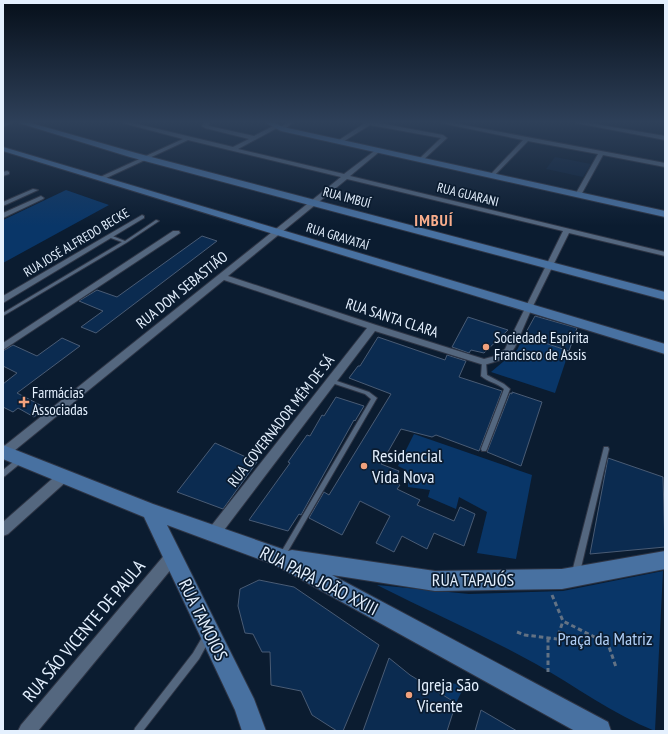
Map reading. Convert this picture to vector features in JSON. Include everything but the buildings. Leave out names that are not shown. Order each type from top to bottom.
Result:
[{"type":"street","name":"RUA GRAVATAÍ","points":[[31,157],[665,349]]},
{"type":"street","name":"RUA GUARANI","points":[[268,157],[665,254]]},
{"type":"street","name":"RUA DOM SEBASTIÃO","points":[[4,452],[368,157]]},
{"type":"street","points":[[408,157],[665,214]]},
{"type":"street","points":[[420,160],[423,157]]},
{"type":"street","points":[[492,176],[510,157]]},
{"type":"street","points":[[578,195],[598,157]]},
{"type":"street","points":[[623,157],[665,165]]},
{"type":"street","points":[[100,178],[145,158]]},
{"type":"street","name":"RUA IMBUÍ","points":[[145,158],[665,296]]},
{"type":"street","points":[[3,204],[35,190]]},
{"type":"street","points":[[3,216],[41,198]]},
{"type":"street","name":"RUA JOSÉ ALFREDO BECKE","points":[[3,300],[142,217]]},
{"type":"street","points":[[484,362],[498,358],[508,351],[512,345],[528,308],[567,230]]},
{"type":"street","points":[[3,347],[176,233]]},
{"type":"street","name":"RUA SANTA CLARA","points":[[221,276],[373,327],[484,362]]},
{"type":"street","name":"RUA GOVERNADOR MÉM DE SÁ","points":[[213,534],[373,327]]},
{"type":"street","name":"RUA PAPA JOÃO XXIII","points":[[4,452],[150,511],[281,558],[599,731]]},
{"type":"street","points":[[3,530],[64,476]]},
{"type":"street","name":"RUA TAMOIOS","points":[[150,511],[246,706],[254,731]]},
{"type":"street","name":"RUA SÃO VICENTE DE PAULA","points":[[27,731],[172,557]]},
{"type":"street","name":"RUA TAPAJÓS","points":[[281,558],[434,581],[562,579],[665,560]]},
{"type":"lane","points":[[3,315],[125,242],[157,221]]},
{"type":"lane","points":[[109,236],[125,242]]},
{"type":"lane","points":[[484,362],[484,376],[507,389],[484,449]]},
{"type":"lane","points":[[281,558],[374,398],[367,393],[331,381]]},
{"type":"lane","points":[[575,577],[606,449]]},
{"type":"lane","points":[[3,474],[21,459]]},
{"type":"lane","points":[[138,731],[196,656],[210,633]]},
{"type":"path","points":[[517,632],[525,635],[557,639],[563,621],[551,591]]},
{"type":"path","points":[[563,621],[608,644],[616,667]]},
{"type":"path","points":[[548,638],[548,672]]},
{"type":"shaded area","points":[[555,157],[591,164],[583,177],[546,169]]},
{"type":"green space","points":[[66,190],[109,205],[3,263],[3,220]]},
{"type":"green space","points":[[524,336],[569,351],[555,393],[491,372],[517,350]]},
{"type":"green space","points":[[414,434],[532,475],[516,559],[477,553],[487,512],[459,497],[456,509],[428,497],[430,490],[408,487],[408,481],[402,478],[406,470],[398,466]]},
{"type":"green space","name":"Praça da Matriz","points":[[663,571],[655,731],[609,708],[551,672],[516,653],[377,585],[469,594],[563,591]]},
{"type":"green space","points":[[442,682],[465,685],[456,703],[430,687]]},
{"type":"place","name":"Sociedade Espírita Francisco de Assis","points":[[486,347]]},
{"type":"place","name":"Farmácias Associadas","points":[[24,402]]},
{"type":"place","name":"Residencial Vida Nova","points":[[364,466]]},
{"type":"place","name":"Igreja São Vicente","points":[[409,695]]},
{"type":"district","name":"IMBUÍ","points":[[434,220]]}]
